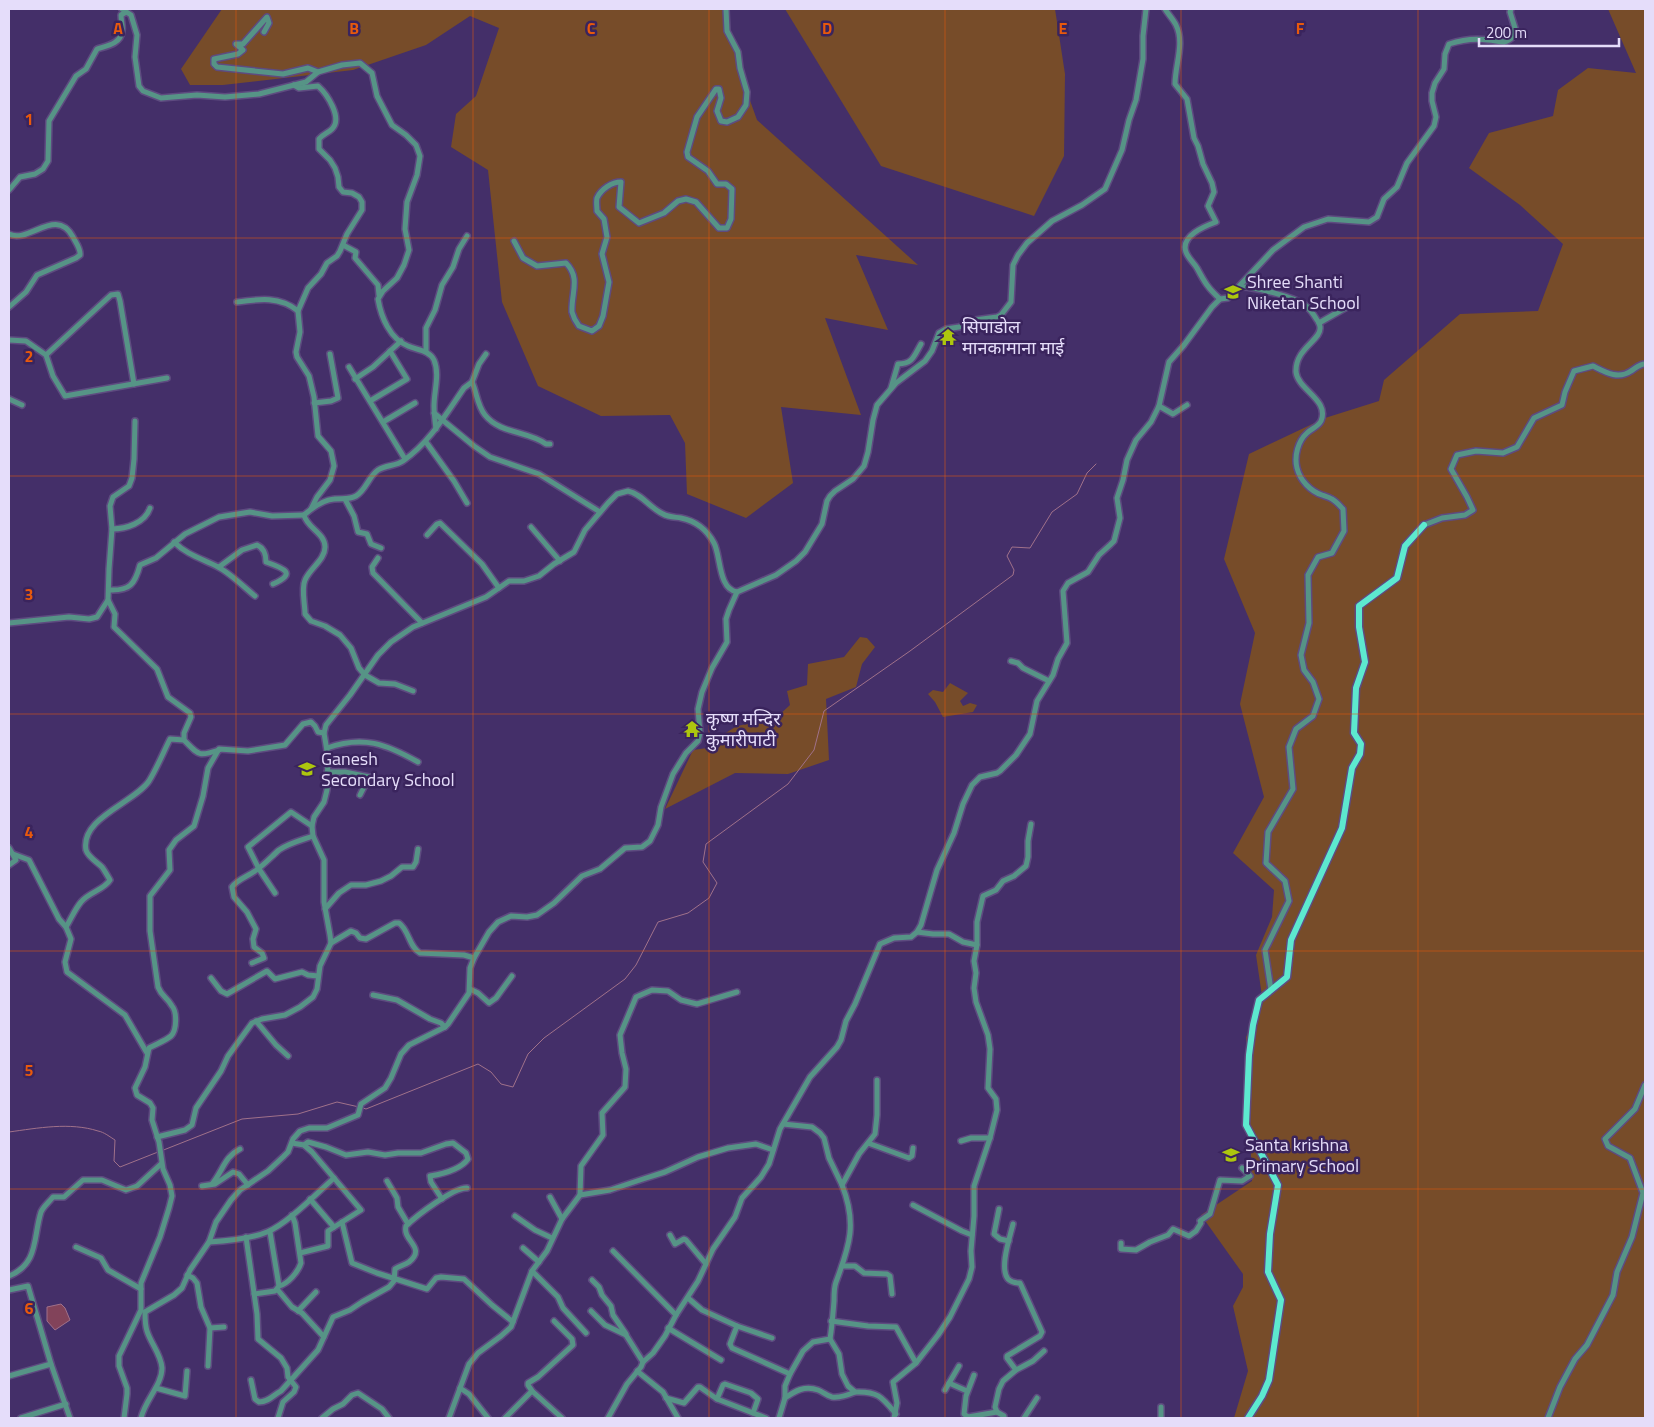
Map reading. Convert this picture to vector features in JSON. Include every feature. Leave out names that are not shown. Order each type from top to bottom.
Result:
[{"type":"main road","points":[[1248,1418],[1269,1380],[1281,1300],[1268,1272],[1270,1234],[1278,1185],[1246,1125],[1249,1055],[1253,1025],[1259,1000],[1287,978],[1291,940],[1342,828],[1352,768],[1360,754],[1361,744],[1354,733],[1356,688],[1365,662],[1359,627],[1359,606],[1396,578],[1405,546],[1424,524]]},
{"type":"street","points":[[514,241],[523,258],[537,266],[566,263],[572,269],[575,284],[572,314],[579,326],[592,331],[599,326],[603,316],[608,282],[602,254],[607,237],[606,228],[604,219],[597,211],[596,199],[603,190],[614,182],[621,182],[619,207],[639,223],[664,213],[678,201],[686,199],[696,202],[718,228],[727,228],[731,219],[732,189],[726,184],[717,184],[708,171],[688,157],[687,152],[697,117],[716,89],[718,89],[721,98],[717,111],[721,121],[727,122],[738,117],[746,105],[747,92],[740,68],[738,52],[727,31],[726,9]]},
{"type":"street","points":[[158,1140],[185,1130],[192,1125],[196,1108],[249,1026],[256,1020],[285,1015],[316,994],[320,966],[330,943],[325,909],[325,866],[313,836],[312,826],[314,818],[326,796],[328,772],[324,733],[328,721],[350,695],[378,655],[406,630],[486,597],[510,581],[524,581],[539,576],[574,552],[582,535],[600,512],[613,497],[623,492],[628,491],[640,496],[664,516],[695,522],[704,530],[714,543],[726,585],[734,592],[766,580],[787,568],[801,557],[822,524],[830,496],[853,479],[864,466],[875,411],[880,400],[891,388],[924,361],[932,351],[937,336],[942,330],[975,320],[1002,315],[1011,302],[1015,261],[1027,243],[1052,221],[1099,193],[1108,185],[1122,150],[1136,100],[1143,59],[1146,9]]},
{"type":"street","points":[[1165,9],[1176,24],[1179,34],[1180,43],[1175,84],[1186,99],[1194,138],[1214,192],[1208,206],[1216,222],[1200,228],[1189,238],[1185,246],[1186,252],[1197,268],[1200,277],[1220,299]]},
{"type":"street","points":[[608,1418],[642,1362],[658,1346],[688,1298],[713,1249],[735,1217],[742,1198],[769,1164],[777,1134],[815,1070],[837,1047],[846,1021],[880,944],[894,938],[911,938],[918,932],[937,870],[954,833],[967,795],[976,780],[1000,771],[1022,747],[1032,727],[1038,701],[1067,643],[1063,591],[1068,583],[1092,568],[1099,554],[1114,540],[1120,518],[1117,498],[1127,460],[1136,440],[1151,422],[1159,406],[1168,362],[1184,345],[1208,311],[1220,299],[1228,298],[1273,250],[1304,226],[1328,219],[1370,222],[1377,216],[1384,200],[1397,187],[1407,163],[1434,126],[1436,117],[1432,93],[1435,83],[1444,69],[1445,54],[1449,44],[1467,40],[1508,41],[1514,36],[1515,28],[1510,12],[1511,9]]},
{"type":"street","points":[[9,190],[20,177],[26,174],[36,174],[48,162],[48,120],[76,76],[86,69],[97,50],[113,44],[119,39],[122,31],[121,15],[124,10],[131,15],[137,36],[135,57],[139,86],[143,91],[161,98],[197,95],[225,97],[260,94],[306,82],[318,72],[342,65],[360,63],[372,74],[377,96],[392,125],[416,145],[420,156],[417,175],[407,202],[405,229],[409,250],[397,278],[379,296]]},
{"type":"street","points":[[264,32],[269,23],[267,17],[244,44],[236,44],[243,50],[238,54],[214,59],[214,64],[217,67],[283,74],[308,68],[318,72]]},
{"type":"street","points":[[109,590],[123,590],[138,576],[140,566],[156,558],[185,534],[219,517],[250,512],[272,516],[304,516],[330,480],[334,466],[331,451],[319,439],[316,433],[314,404],[309,376],[296,356],[300,332],[298,311],[308,288],[321,274],[327,263],[337,256],[347,234],[362,210],[362,202],[359,197],[352,193],[343,192],[339,188],[335,168],[319,149],[319,138],[334,126],[336,118],[333,107],[318,86],[299,88],[294,85]]},
{"type":"street","points":[[9,234],[20,236],[39,228],[56,225],[69,231],[80,251],[80,255],[76,258],[37,275],[26,292],[9,307]]},
{"type":"street","points":[[426,352],[426,328],[435,310],[442,285],[453,267],[459,249],[467,236]]},
{"type":"street","points":[[343,245],[356,252],[355,258],[378,285],[380,313],[392,334],[406,346],[426,352],[434,361],[437,373],[434,413],[436,429]]},
{"type":"street","points":[[1239,287],[1274,293],[1297,300],[1305,305],[1319,323],[1319,332],[1314,340],[1303,350],[1299,357],[1296,372],[1301,383],[1316,398],[1322,411],[1322,420],[1307,433],[1300,443],[1296,455],[1297,467],[1301,479],[1309,488],[1319,495],[1331,498],[1343,509],[1344,531],[1332,553],[1318,557],[1308,575],[1309,623],[1301,655],[1304,670],[1314,682],[1320,699],[1314,716],[1296,729],[1289,748],[1293,789],[1268,832],[1266,863],[1285,880],[1289,901],[1265,950],[1271,990]]},
{"type":"street","points":[[46,355],[111,296],[118,294],[134,384]]},
{"type":"street","points":[[237,302],[261,298],[277,300],[292,306],[298,311]]},
{"type":"street","points":[[1319,323],[1354,303]]},
{"type":"street","points":[[9,340],[28,342],[46,355],[53,376],[65,396],[167,378]]},
{"type":"street","points":[[355,379],[373,367],[401,341]]},
{"type":"street","points":[[891,388],[898,364],[906,364],[912,360],[921,344]]},
{"type":"street","points":[[370,401],[407,379],[390,351]]},
{"type":"street","points":[[314,404],[338,398],[330,354]]},
{"type":"street","points":[[310,509],[332,499],[346,499],[359,494],[377,470],[402,462],[426,442],[464,388],[472,382],[479,364],[486,354]]},
{"type":"street","points":[[1424,524],[1442,518],[1465,514],[1473,510],[1451,469],[1457,456],[1476,450],[1504,453],[1517,447],[1534,418],[1562,404],[1574,371],[1593,366],[1614,375],[1628,373],[1641,364],[1645,364]]},
{"type":"street","points":[[349,367],[406,459]]},
{"type":"street","points":[[472,382],[478,405],[486,417],[503,428],[550,444]]},
{"type":"street","points":[[9,399],[22,405]]},
{"type":"street","points":[[383,422],[415,403]]},
{"type":"street","points":[[1159,406],[1173,414],[1187,405]]},
{"type":"street","points":[[434,413],[490,457],[539,474],[600,512]]},
{"type":"street","points":[[9,623],[69,616],[89,619],[96,617],[108,600],[112,529],[110,507],[113,498],[129,486],[132,478],[135,421]]},
{"type":"street","points":[[426,442],[454,480],[467,503]]},
{"type":"street","points":[[346,499],[355,517],[358,532],[366,534],[371,544],[381,548]]},
{"type":"street","points":[[112,529],[124,529],[136,523],[147,514],[150,508]]},
{"type":"street","points":[[304,516],[305,520],[323,539],[325,546],[324,554],[304,582],[305,614],[311,621],[326,626],[340,635],[351,648],[359,668],[365,675],[378,683],[395,684],[413,691]]},
{"type":"street","points":[[427,535],[440,523],[482,564],[499,588]]},
{"type":"street","points":[[531,527],[560,561]]},
{"type":"street","points":[[174,542],[185,552],[219,567],[255,596]]},
{"type":"street","points":[[219,567],[242,550],[257,545],[261,546],[266,554],[266,562],[282,568],[286,572],[284,579],[273,584]]},
{"type":"street","points":[[378,558],[372,567],[373,572],[422,623]]},
{"type":"street","points":[[124,1418],[127,1388],[119,1366],[119,1356],[143,1311],[178,1292],[184,1284],[187,1275],[209,1242],[219,1216],[234,1196],[268,1171],[283,1157],[288,1152],[296,1134],[300,1131],[309,1128],[335,1126],[356,1117],[362,1102],[371,1099],[385,1088],[401,1054],[409,1045],[445,1027],[464,1001],[470,989],[470,968],[474,958],[489,932],[498,922],[510,916],[527,917],[537,915],[554,904],[582,876],[600,869],[625,848],[642,847],[650,841],[658,825],[661,808],[673,774],[686,753],[698,741],[700,728],[698,709],[702,692],[712,668],[727,642],[726,619],[737,592]]},
{"type":"street","points":[[108,600],[115,614],[114,627],[157,669],[168,697],[190,713],[191,716],[184,733],[184,740]]},
{"type":"street","points":[[1012,661],[1049,681]]},
{"type":"street","points":[[66,927],[81,902],[94,891],[107,885],[110,880],[103,868],[87,853],[85,842],[90,832],[102,817],[138,794],[149,781],[170,739],[184,740],[198,754],[202,755],[219,750],[248,751],[285,745],[303,724],[311,722],[318,732],[324,733]]},
{"type":"street","points":[[327,748],[341,743],[363,741],[394,748],[418,762]]},
{"type":"street","points":[[141,1418],[146,1404],[159,1382],[162,1368],[158,1354],[146,1330],[141,1289],[143,1276],[160,1236],[171,1202],[170,1185],[162,1164],[152,1120],[153,1108],[150,1103],[137,1095],[136,1088],[145,1067],[149,1048],[171,1036],[174,1030],[175,1018],[174,1009],[168,999],[161,995],[158,987],[150,931],[150,896],[170,870],[170,850],[176,840],[194,826],[203,796],[208,768],[219,750]]},
{"type":"street","points":[[328,772],[345,772],[369,777],[360,795]]},
{"type":"street","points":[[275,893],[248,849],[250,844],[291,812],[312,826]]},
{"type":"street","points":[[895,1416],[897,1403],[893,1382],[926,1352],[950,1317],[969,1279],[972,1267],[974,1186],[997,1110],[996,1099],[988,1088],[990,1049],[988,1035],[976,1002],[974,988],[977,922],[983,896],[996,890],[1003,881],[1014,876],[1026,866],[1031,824]]},
{"type":"street","points":[[252,963],[264,958],[262,953],[254,947],[253,939],[256,929],[247,912],[234,897],[232,887],[236,882],[259,868],[280,850],[290,844],[313,836]]},
{"type":"street","points":[[9,848],[16,860],[9,866]]},
{"type":"street","points":[[325,909],[339,893],[351,885],[366,885],[381,881],[392,876],[402,867],[413,867],[416,862],[418,849]]},
{"type":"street","points":[[13,854],[29,860],[59,920],[66,927],[71,939],[65,962],[67,972],[125,1015],[148,1055]]},
{"type":"street","points":[[330,943],[351,931],[360,938],[366,939],[399,923],[414,949],[420,953],[464,955],[474,958]]},
{"type":"street","points":[[918,932],[949,934],[963,942],[977,945]]},
{"type":"street","points":[[211,978],[227,994],[267,971],[275,979],[302,972],[318,976]]},
{"type":"street","points":[[470,989],[478,993],[489,1003],[496,998],[512,976]]},
{"type":"street","points":[[449,1418],[465,1371],[473,1358],[507,1332],[513,1322],[532,1271],[547,1251],[562,1219],[580,1195],[581,1166],[603,1135],[602,1113],[625,1087],[626,1070],[620,1035],[636,997],[652,990],[668,991],[681,1000],[697,1004],[737,992]]},
{"type":"street","points":[[373,995],[397,1000],[430,1019],[441,1023],[445,1027]]},
{"type":"street","points":[[256,1020],[276,1045],[288,1056]]},
{"type":"street","points":[[842,1185],[858,1154],[875,1134],[877,1080]]},
{"type":"street","points":[[1548,1418],[1560,1387],[1575,1359],[1587,1345],[1613,1295],[1617,1272],[1632,1237],[1642,1193],[1630,1158],[1608,1146],[1605,1139],[1635,1109],[1645,1085]]},
{"type":"street","points":[[783,1124],[812,1127],[820,1133],[824,1138],[829,1158],[849,1202],[851,1215],[849,1245],[836,1282],[830,1339],[839,1354],[840,1367],[845,1380],[848,1386],[856,1392]]},
{"type":"street","points":[[961,1141],[971,1138],[990,1138]]},
{"type":"street","points":[[304,1145],[308,1142],[346,1155],[373,1152],[385,1155],[398,1152],[422,1154],[453,1143],[466,1153],[468,1159],[466,1163],[430,1176],[431,1182],[442,1199]]},
{"type":"street","points":[[292,1143],[304,1145],[312,1152],[361,1210],[327,1233],[328,1246],[300,1253]]},
{"type":"street","points":[[868,1143],[909,1158],[912,1156],[913,1148]]},
{"type":"street","points":[[580,1195],[610,1190],[665,1172],[698,1157],[728,1148],[756,1144],[773,1150]]},
{"type":"street","points":[[211,1185],[228,1157],[240,1149]]},
{"type":"street","points":[[9,1276],[25,1265],[33,1253],[41,1210],[53,1197],[64,1197],[83,1180],[102,1180],[126,1190],[137,1186],[162,1164]]},
{"type":"street","points":[[1121,1242],[1121,1249],[1136,1250],[1150,1242],[1168,1236],[1172,1229],[1189,1236],[1196,1231],[1201,1223],[1200,1221],[1210,1214],[1220,1180],[1242,1181],[1250,1176],[1242,1168]]},
{"type":"street","points":[[202,1186],[219,1182],[233,1172],[239,1174],[248,1185]]},
{"type":"street","points":[[209,1242],[270,1232],[334,1178]]},
{"type":"street","points":[[387,1180],[397,1198],[398,1207],[408,1224]]},
{"type":"street","points":[[251,1380],[255,1399],[259,1402],[268,1400],[292,1382],[322,1345],[333,1317],[350,1310],[392,1285],[395,1278],[395,1269],[410,1262],[416,1248],[405,1229],[408,1224],[442,1199],[460,1189],[468,1188]]},
{"type":"street","points":[[550,1197],[562,1219]]},
{"type":"street","points":[[310,1199],[334,1227]]},
{"type":"street","points":[[913,1205],[972,1235]]},
{"type":"street","points":[[999,1209],[994,1234],[1000,1239],[1009,1241]]},
{"type":"street","points":[[254,1294],[278,1288],[285,1284],[300,1267],[300,1253],[292,1215]]},
{"type":"street","points":[[515,1216],[535,1230],[552,1238]]},
{"type":"street","points":[[342,1222],[352,1263],[378,1274],[427,1289],[436,1278],[464,1280],[513,1322]]},
{"type":"street","points":[[1013,1224],[1004,1264],[1007,1277],[1013,1282],[1020,1283],[1042,1332],[1040,1336],[1007,1356],[1016,1370]]},
{"type":"street","points":[[270,1232],[278,1288],[292,1307],[324,1337]]},
{"type":"street","points":[[670,1235],[675,1244],[684,1239],[686,1240],[706,1264]]},
{"type":"street","points":[[246,1237],[258,1322],[258,1339],[275,1352],[284,1362],[288,1377],[296,1386],[296,1389],[283,1402],[278,1418]]},
{"type":"street","points":[[76,1247],[101,1258],[108,1270],[141,1289]]},
{"type":"street","points":[[523,1248],[538,1262]]},
{"type":"street","points":[[613,1251],[676,1315]]},
{"type":"street","points":[[842,1266],[855,1266],[864,1273],[888,1274],[890,1276],[892,1294]]},
{"type":"street","points":[[532,1271],[558,1297],[563,1308],[586,1333]]},
{"type":"street","points":[[187,1275],[197,1283],[201,1307],[210,1328],[208,1366]]},
{"type":"street","points":[[592,1280],[599,1287],[602,1295],[611,1306],[613,1315],[642,1362]]},
{"type":"street","points":[[9,1290],[28,1286],[50,1364],[70,1418]]},
{"type":"street","points":[[298,1311],[316,1292]]},
{"type":"street","points":[[688,1298],[702,1310],[737,1326],[772,1338]]},
{"type":"street","points":[[591,1311],[605,1325],[626,1334]]},
{"type":"street","points":[[554,1321],[572,1340],[573,1345],[528,1385],[532,1391],[562,1418]]},
{"type":"street","points":[[831,1321],[868,1326],[896,1327],[916,1363]]},
{"type":"street","points":[[737,1326],[730,1346],[790,1374]]},
{"type":"street","points":[[210,1328],[224,1327]]},
{"type":"street","points":[[668,1328],[721,1360]]},
{"type":"street","points":[[779,1418],[785,1398],[785,1386],[803,1350],[813,1342],[830,1339]]},
{"type":"street","points":[[997,1412],[995,1407],[1003,1380],[1044,1352]]},
{"type":"street","points":[[9,1376],[50,1364]]},
{"type":"street","points":[[945,1390],[959,1366]]},
{"type":"street","points":[[156,1388],[185,1396],[187,1371]]},
{"type":"street","points":[[637,1371],[663,1392],[678,1418]]},
{"type":"street","points":[[974,1375],[963,1409],[966,1416],[997,1412],[1004,1416],[1004,1418]]},
{"type":"street","points":[[949,1383],[967,1392]]},
{"type":"street","points":[[717,1399],[725,1384],[751,1393],[758,1399],[753,1413]]},
{"type":"street","points":[[666,1398],[684,1403],[700,1387],[717,1399],[766,1418]]},
{"type":"street","points":[[460,1388],[469,1394],[488,1418]]},
{"type":"street","points":[[785,1398],[805,1388],[818,1390],[834,1397],[841,1397],[856,1392],[870,1392],[882,1398],[895,1416]]},
{"type":"street","points":[[506,1418],[532,1391]]},
{"type":"street","points":[[322,1418],[358,1392],[382,1409],[389,1418]]},
{"type":"street","points":[[1024,1418],[1037,1398]]},
{"type":"street","points":[[21,1418],[66,1404]]},
{"type":"street","points":[[1161,1407],[1161,1418]]},
{"type":"shaded area","points":[[222,9],[724,9],[747,92],[757,120],[918,265],[856,255],[888,330],[825,318],[861,415],[781,407],[793,483],[746,518],[687,494],[685,443],[670,415],[601,416],[538,386],[502,302],[488,170],[451,147],[456,114],[476,96],[499,28],[470,16],[426,45],[353,70],[223,85],[190,85],[181,69]]},
{"type":"shaded area","points":[[785,9],[1055,9],[1065,74],[1064,156],[1034,216],[881,166]]},
{"type":"shaded area","points":[[1608,9],[1645,9],[1645,1418],[1234,1418],[1248,1371],[1233,1306],[1243,1287],[1243,1274],[1201,1215],[1252,1181],[1246,1037],[1263,1003],[1256,955],[1272,917],[1274,890],[1233,853],[1264,797],[1240,704],[1255,633],[1224,559],[1249,454],[1325,418],[1379,401],[1384,380],[1460,314],[1538,311],[1563,244],[1520,205],[1469,168],[1489,133],[1553,116],[1558,90],[1588,68],[1636,73]]},
{"type":"shaded area","points":[[860,637],[867,638],[875,647],[862,664],[856,687],[826,699],[829,760],[788,774],[735,773],[665,809],[693,750],[707,748],[737,726],[778,716],[790,705],[787,691],[807,685],[808,664],[844,657]]},
{"type":"shaded area","points":[[950,683],[968,693],[960,701],[963,706],[970,703],[977,705],[973,712],[943,717],[928,694],[933,690],[943,692]]},
{"type":"shaded area","points":[[61,1304],[65,1308],[70,1320],[55,1330],[47,1321],[47,1307]]},
{"type":"waterway","points":[[363,1108],[366,1109],[478,1064],[491,1072],[501,1084],[513,1087],[528,1054],[544,1038],[625,979],[636,965],[658,922],[688,913],[709,898],[717,883],[703,862],[706,844],[788,784],[814,750],[824,711],[910,651],[1013,575],[1014,570],[1007,556],[1012,547],[1030,548],[1052,512],[1077,494],[1087,473],[1096,464]]},
{"type":"waterway","points":[[161,1151],[242,1119],[298,1114],[337,1102],[359,1107]]},
{"type":"waterway","points":[[9,1132],[65,1126],[87,1128],[105,1133],[115,1140],[114,1161],[120,1167],[158,1152]]},
{"type":"place","name":"Shree Shanti Niketan School","points":[[1233,292]]},
{"type":"place","name":"सिपाडोल मानकामाना माई","points":[[948,337]]},
{"type":"place","name":"कृष्ण मन्दिर कुमारीपाटी","points":[[692,729]]},
{"type":"place","name":"Ganesh Secondary School","points":[[307,769]]},
{"type":"place","name":"Santa krishna Primary School","points":[[1231,1155]]}]
